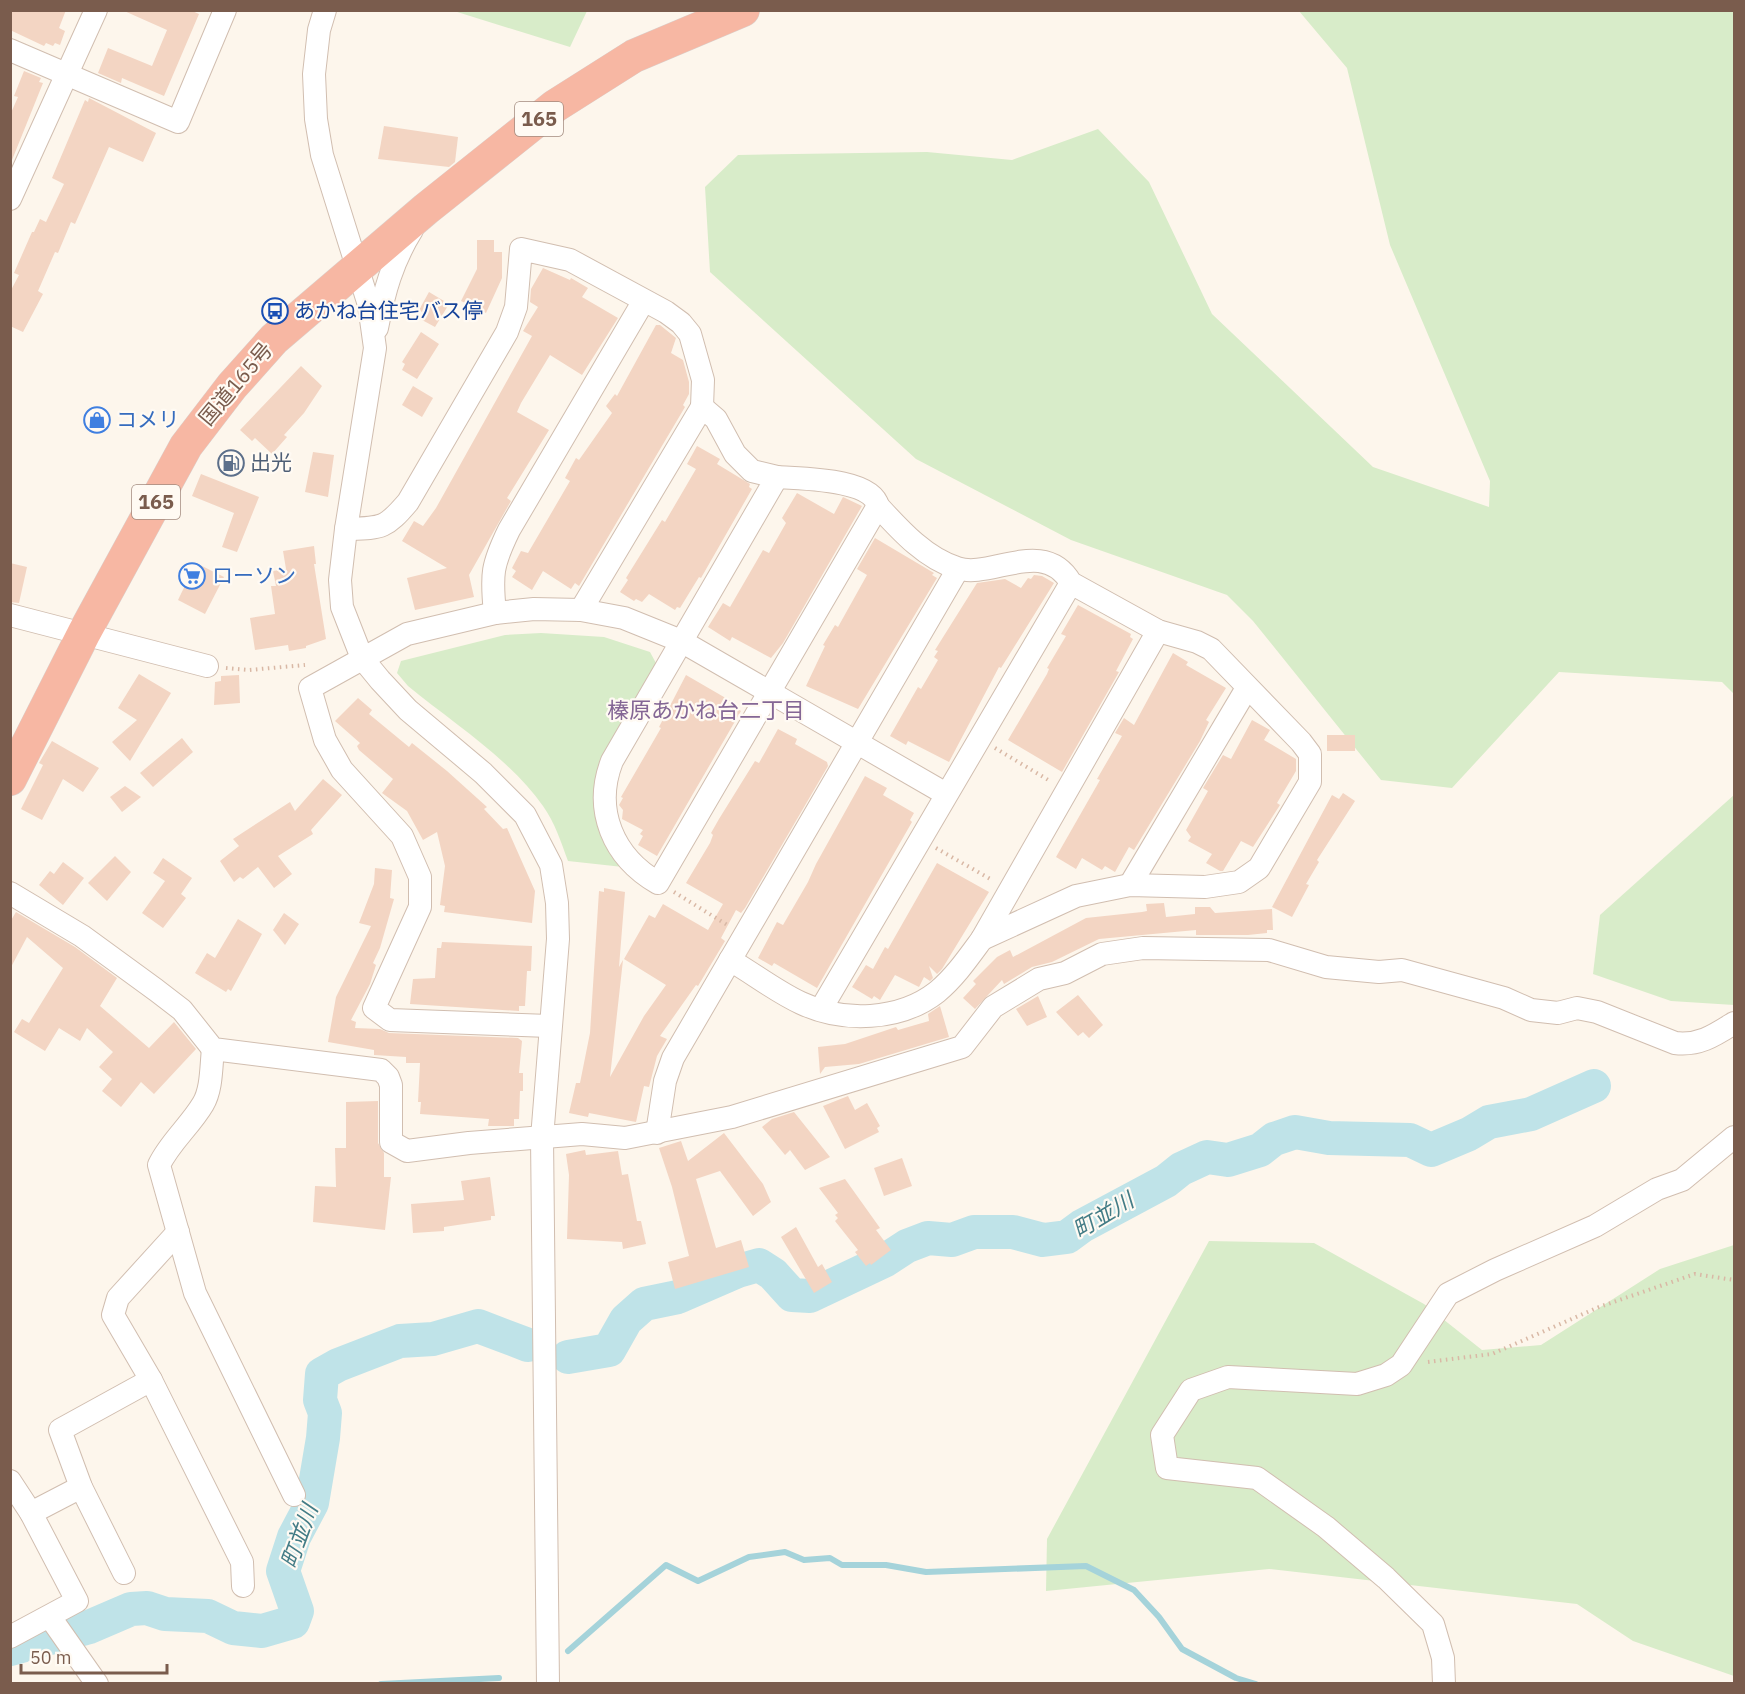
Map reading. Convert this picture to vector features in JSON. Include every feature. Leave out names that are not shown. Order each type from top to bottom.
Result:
[{"type":"highway","name":"国道165号","points":[[10,779],[84,633],[186,446],[232,386],[274,339],[357,266],[555,106],[634,56],[744,10]]},
{"type":"street","points":[[10,199],[69,75],[96,10]]},
{"type":"street","points":[[10,50],[178,122],[225,10]]},
{"type":"street","points":[[325,10],[319,30],[315,74],[316,119],[322,155],[369,305],[375,342]]},
{"type":"street","points":[[426,209],[397,255],[385,287],[346,529],[340,580],[342,607],[362,658],[408,710],[483,773],[525,815],[551,865],[558,903],[558,939],[549,1026],[542,1138],[548,1683]]},
{"type":"street","points":[[346,529],[390,524],[408,502],[507,332],[516,307],[521,249],[570,260],[643,302],[666,312],[681,323],[690,334],[704,380],[702,407],[581,610]]},
{"type":"street","points":[[495,613],[493,563],[509,530],[643,302]]},
{"type":"street","points":[[702,407],[716,419],[735,454],[752,471],[777,477],[847,484],[868,492],[910,540],[958,569],[1031,559],[1066,574],[1071,583],[1158,632],[1197,642],[1211,649],[1302,742],[1310,754],[1310,782],[1302,797],[1259,868],[1239,882],[1205,887],[1130,885],[1076,896],[982,939]]},
{"type":"street","points":[[777,477],[612,761],[604,793],[605,816],[610,832],[626,857],[642,873],[658,883],[878,506]]},
{"type":"street","points":[[657,1133],[665,1081],[673,1058],[958,569]]},
{"type":"street","points":[[821,1009],[1071,583]]},
{"type":"street","points":[[549,1026],[390,1020],[374,1008],[420,907],[420,877],[402,836],[342,770],[325,740],[310,688],[314,674],[362,658],[407,634],[495,613],[534,609],[581,610],[624,618],[681,640],[946,794]]},
{"type":"street","points":[[10,615],[207,666]]},
{"type":"street","points":[[730,960],[802,1004],[848,1016],[880,1016],[912,1006],[936,993],[954,976],[982,939],[1065,790],[1158,632]]},
{"type":"street","points":[[1130,885],[1247,688]]},
{"type":"street","points":[[10,894],[82,936],[156,990],[182,1011],[213,1049],[381,1070],[388,1077],[391,1085],[391,1142],[407,1152],[469,1143],[582,1134],[625,1138],[732,1117],[962,1047],[993,1007],[1039,979],[1065,973],[1102,954],[1143,948],[1269,950],[1326,967],[1379,972],[1402,970],[1504,998],[1531,1010],[1558,1013],[1576,1008],[1598,1011],[1682,1044],[1704,1041],[1734,1023]]},
{"type":"street","points":[[213,1049],[210,1081],[204,1103],[166,1150],[159,1166],[195,1293],[294,1495]]},
{"type":"street","points":[[1444,1683],[1443,1658],[1433,1624],[1386,1578],[1334,1534],[1257,1478],[1167,1468],[1162,1435],[1191,1390],[1228,1377],[1357,1383],[1386,1375],[1401,1365],[1448,1294],[1495,1270],[1595,1226],[1657,1189],[1682,1180],[1734,1137]]},
{"type":"street","points":[[178,1232],[118,1298],[113,1315],[151,1380],[242,1562],[243,1586]]},
{"type":"street","points":[[124,1573],[81,1487],[60,1430],[151,1380]]},
{"type":"street","points":[[10,1481],[31,1513],[77,1601],[10,1637]]},
{"type":"street","points":[[31,1513],[81,1487]]},
{"type":"street","points":[[50,1617],[97,1683]]},
{"type":"path","points":[[207,666],[249,670],[300,667],[314,674]]},
{"type":"path","points":[[979,739],[1065,790]]},
{"type":"path","points":[[920,839],[1010,890]]},
{"type":"path","points":[[658,883],[745,936]]},
{"type":"path","points":[[1401,1365],[1492,1354],[1599,1307],[1695,1274],[1734,1280]]},
{"type":"green space","points":[[454,11],[587,11],[570,47]]},
{"type":"green space","points":[[1299,11],[1734,11],[1734,694],[1722,682],[1559,672],[1452,788],[1381,780],[1253,621],[1227,595],[1071,540],[916,459],[710,272],[705,187],[738,155],[927,152],[1012,160],[1098,129],[1149,182],[1212,314],[1373,467],[1489,507],[1490,481],[1390,245],[1347,68]]},
{"type":"green space","points":[[541,633],[604,637],[650,652],[657,665],[597,774],[595,800],[598,824],[607,846],[623,867],[568,861],[551,819],[514,772],[480,742],[408,686],[397,673],[401,661],[505,635]]},
{"type":"green space","points":[[1734,795],[1734,1005],[1671,1001],[1593,974],[1600,915]]},
{"type":"green space","points":[[1209,1241],[1314,1243],[1424,1304],[1482,1350],[1541,1345],[1660,1269],[1734,1245],[1734,1676],[1633,1641],[1577,1604],[1269,1569],[1046,1591],[1047,1539]]},
{"type":"building","points":[[10,10],[66,10],[59,28],[65,31],[60,45],[55,43],[53,46],[46,43],[44,46],[10,30]]},
{"type":"building","points":[[122,10],[190,10],[199,14],[164,96],[122,78],[121,83],[98,73],[108,48],[152,66],[167,30]]},
{"type":"building","points":[[24,71],[41,78],[39,82],[43,83],[10,165],[10,115],[18,97],[14,96]]},
{"type":"building","points":[[89,98],[156,133],[143,162],[109,147],[75,224],[71,222],[58,253],[55,252],[38,291],[43,294],[23,332],[10,326],[10,292],[19,275],[14,273],[32,232],[40,219],[46,222],[64,184],[52,178],[85,100],[88,102]]},
{"type":"building","points":[[384,126],[458,137],[455,162],[449,167],[378,159]]},
{"type":"building","points":[[477,240],[494,240],[494,252],[502,252],[502,278],[486,313],[461,301],[477,269]]},
{"type":"building","points":[[543,268],[570,280],[571,278],[588,288],[582,297],[618,318],[582,375],[550,355],[521,403],[517,412],[549,430],[507,498],[511,501],[469,575],[474,597],[415,610],[407,578],[447,568],[402,541],[414,521],[423,526],[436,508],[532,336],[523,331],[538,307],[530,302],[531,289]]},
{"type":"building","points":[[429,292],[449,304],[435,327],[422,320],[425,314],[419,310]]},
{"type":"building","points":[[656,325],[660,325],[676,338],[671,353],[683,360],[689,382],[689,394],[683,405],[685,407],[579,586],[575,583],[571,589],[543,571],[532,590],[512,577],[516,571],[512,568],[521,551],[528,553],[570,481],[565,478],[576,458],[579,460],[612,413],[606,406],[615,394],[617,396]]},
{"type":"building","points":[[421,332],[439,344],[417,379],[402,370],[405,364],[402,362]]},
{"type":"building","points":[[301,366],[322,386],[304,413],[284,435],[287,437],[272,454],[255,438],[252,441],[240,430]]},
{"type":"building","points":[[413,386],[433,398],[422,417],[402,405]]},
{"type":"building","points":[[697,446],[720,459],[717,464],[750,484],[749,487],[752,489],[701,578],[699,577],[680,608],[677,607],[675,610],[649,594],[642,602],[636,599],[634,601],[620,592],[628,580],[626,578],[662,520],[665,522],[696,469],[687,464]]},
{"type":"building","points":[[313,452],[334,455],[328,497],[305,492]]},
{"type":"building","points":[[201,474],[259,497],[237,552],[222,547],[234,513],[192,496]]},
{"type":"building","points":[[797,493],[834,514],[843,497],[862,506],[783,643],[771,658],[732,637],[730,641],[708,627],[723,603],[730,607],[763,550],[769,553],[786,523],[782,518]]},
{"type":"building","points":[[875,538],[934,573],[932,575],[937,578],[858,709],[806,686],[825,646],[823,645],[835,625],[838,627],[867,575],[857,569]]},
{"type":"building","points":[[314,546],[316,564],[314,564],[326,639],[306,646],[306,648],[289,651],[288,645],[255,650],[250,618],[275,614],[271,586],[276,586],[273,571],[286,569],[283,551]]},
{"type":"building","points":[[10,563],[27,567],[19,603],[10,602]]},
{"type":"building","points":[[196,563],[224,577],[205,614],[178,600]]},
{"type":"building","points":[[1034,575],[1042,576],[1054,583],[1001,668],[999,667],[949,762],[908,741],[906,745],[890,736],[918,687],[921,689],[938,660],[934,657],[938,651],[935,650],[977,583],[1005,579],[1021,588],[1028,578],[1031,579]]},
{"type":"building","points":[[1078,605],[1131,634],[1130,637],[1133,639],[1116,671],[1119,672],[1062,772],[1008,740],[1047,674],[1049,669],[1047,668],[1066,636],[1061,634]]},
{"type":"building","points":[[1173,653],[1188,662],[1186,665],[1226,688],[1206,720],[1209,722],[1200,741],[1134,850],[1129,847],[1115,872],[1105,866],[1102,870],[1082,858],[1076,869],[1056,857],[1122,736],[1115,733],[1124,718],[1134,725]]},
{"type":"building","points":[[139,674],[171,693],[130,761],[112,742],[137,720],[118,708]]},
{"type":"building","points":[[239,675],[240,703],[214,705],[215,682],[221,681],[221,676]]},
{"type":"building","points":[[686,675],[736,704],[734,707],[741,711],[657,856],[638,845],[643,836],[640,834],[643,830],[622,819],[623,810],[619,805],[623,798],[621,797],[661,728],[659,727]]},
{"type":"building","points":[[358,698],[372,710],[369,714],[409,747],[412,743],[447,771],[487,807],[484,809],[503,829],[507,828],[535,891],[532,923],[444,912],[445,906],[440,905],[445,866],[437,832],[423,840],[407,811],[382,793],[393,779],[359,750],[357,746],[360,743],[335,721]]},
{"type":"building","points":[[1252,720],[1270,730],[1264,740],[1296,759],[1296,771],[1277,803],[1280,805],[1253,847],[1241,841],[1223,871],[1220,871],[1206,863],[1212,854],[1188,841],[1191,837],[1186,830],[1208,791],[1203,788],[1223,755],[1231,759]]},
{"type":"building","points":[[778,729],[797,739],[795,744],[827,762],[828,766],[745,908],[741,913],[736,910],[721,938],[725,941],[698,986],[696,985],[660,1036],[667,1039],[657,1056],[649,1087],[644,1086],[636,1122],[589,1113],[588,1117],[569,1113],[576,1083],[580,1083],[590,1033],[599,891],[604,892],[604,888],[625,892],[619,967],[623,960],[610,1077],[644,1016],[666,985],[624,959],[649,915],[655,918],[663,904],[708,930],[723,904],[686,883],[710,843],[713,835],[711,833],[719,819],[755,761],[759,763]]},
{"type":"building","points":[[1327,735],[1355,735],[1355,751],[1327,751]]},
{"type":"building","points":[[182,738],[193,752],[153,787],[140,773]]},
{"type":"building","points":[[52,741],[99,768],[83,792],[63,779],[42,820],[21,809],[43,765],[39,763]]},
{"type":"building","points":[[865,776],[887,788],[883,795],[914,813],[910,820],[912,822],[817,988],[774,963],[772,966],[758,958],[777,922],[783,925]]},
{"type":"building","points":[[323,779],[342,795],[311,830],[313,834],[278,856],[292,874],[274,888],[258,867],[243,879],[240,877],[234,882],[220,861],[239,846],[233,839],[290,802],[295,811]]},
{"type":"building","points":[[125,786],[141,797],[122,812],[110,797]]},
{"type":"building","points":[[1343,793],[1355,801],[1317,860],[1319,862],[1306,884],[1309,885],[1292,917],[1272,907],[1332,795],[1339,799]]},
{"type":"building","points":[[115,856],[131,872],[107,901],[88,883]]},
{"type":"building","points":[[163,858],[192,878],[181,894],[186,898],[163,928],[142,913],[165,881],[153,873]]},
{"type":"building","points":[[63,862],[84,878],[63,905],[39,885],[50,871],[54,874]]},
{"type":"building","points":[[937,863],[989,892],[942,969],[937,974],[929,966],[933,978],[930,981],[924,977],[919,987],[895,975],[880,1000],[874,996],[872,999],[852,987],[866,965],[873,969],[885,947],[888,949]]},
{"type":"building","points":[[375,868],[392,870],[390,898],[394,899],[380,948],[373,963],[376,965],[370,984],[351,1020],[356,1022],[355,1028],[380,1029],[389,1033],[518,1038],[522,1041],[519,1073],[523,1073],[523,1091],[520,1091],[519,1119],[514,1119],[514,1126],[488,1126],[489,1119],[420,1114],[421,1102],[418,1102],[420,1063],[406,1063],[406,1057],[374,1055],[374,1050],[328,1042],[336,997],[371,926],[359,923],[374,884]]},
{"type":"building","points":[[1164,903],[1166,917],[1195,914],[1195,907],[1210,907],[1215,913],[1272,909],[1273,930],[1248,935],[1196,935],[1196,930],[1099,939],[1052,962],[1032,967],[1004,984],[1002,980],[975,1009],[963,998],[976,984],[973,981],[997,957],[1010,950],[1013,957],[1086,918],[1142,912],[1147,911],[1146,904]]},
{"type":"building","points":[[16,912],[75,947],[117,978],[100,1006],[149,1048],[174,1022],[196,1049],[154,1094],[141,1082],[121,1107],[102,1091],[112,1079],[99,1067],[113,1052],[87,1028],[80,1041],[59,1028],[45,1051],[14,1032],[22,1019],[29,1023],[63,968],[27,937],[10,969],[10,922]]},
{"type":"building","points":[[284,913],[299,924],[285,945],[273,930]]},
{"type":"building","points":[[238,919],[262,934],[231,991],[228,989],[226,992],[195,973],[207,953],[215,958]]},
{"type":"building","points":[[442,942],[532,946],[531,971],[527,971],[525,1006],[519,1006],[519,1011],[410,1004],[413,979],[435,978],[437,948],[441,948]]},
{"type":"building","points":[[1078,995],[1103,1025],[1089,1038],[1083,1032],[1078,1036],[1056,1012]]},
{"type":"building","points":[[1038,996],[1047,1017],[1027,1026],[1016,1009]]},
{"type":"building","points":[[940,1006],[949,1037],[859,1064],[825,1067],[820,1074],[818,1047],[845,1044],[896,1027],[898,1030],[929,1021],[928,1014]]},
{"type":"building","points":[[848,1096],[855,1110],[867,1103],[880,1126],[877,1128],[879,1132],[845,1149],[823,1106]]},
{"type":"building","points":[[378,1101],[378,1143],[384,1153],[384,1177],[391,1177],[385,1230],[313,1222],[315,1186],[336,1187],[335,1148],[346,1148],[346,1102]]},
{"type":"building","points":[[794,1112],[830,1157],[805,1170],[790,1150],[785,1155],[762,1127],[772,1119]]},
{"type":"building","points":[[724,1133],[763,1184],[771,1202],[753,1216],[720,1171],[696,1179],[716,1248],[741,1240],[749,1267],[675,1289],[668,1262],[689,1256],[672,1187],[659,1148],[681,1141],[688,1161]]},
{"type":"building","points":[[585,1150],[586,1155],[618,1151],[622,1175],[628,1174],[637,1221],[641,1221],[646,1244],[623,1249],[622,1242],[567,1239],[569,1175],[566,1154]]},
{"type":"building","points":[[902,1158],[912,1186],[884,1196],[874,1168]]},
{"type":"building","points":[[490,1177],[495,1216],[491,1216],[491,1220],[444,1227],[444,1231],[413,1233],[411,1204],[464,1200],[461,1181]]},
{"type":"building","points":[[845,1179],[880,1228],[876,1230],[891,1250],[871,1265],[870,1263],[866,1266],[855,1252],[858,1250],[835,1221],[838,1218],[835,1215],[838,1213],[819,1188]]},
{"type":"building","points":[[796,1227],[818,1267],[822,1264],[832,1282],[814,1293],[781,1237]]},
{"type":"waterway","name":"町並川","points":[[568,1357],[609,1350],[626,1320],[644,1304],[678,1297],[738,1271],[759,1265],[773,1274],[792,1295],[810,1296],[884,1261],[907,1246],[928,1238],[952,1240],[974,1232],[1013,1232],[1043,1240],[1067,1237],[1082,1226],[1166,1181],[1181,1169],[1207,1157],[1228,1160],[1260,1150],[1274,1139],[1295,1132],[1329,1138],[1410,1140],[1431,1150],[1469,1134],[1489,1122],[1531,1114],[1594,1086]]},
{"type":"waterway","name":"町並川","points":[[10,1649],[89,1627],[131,1609],[147,1608],[165,1614],[208,1616],[233,1628],[262,1631],[293,1622],[297,1611],[283,1571],[294,1537],[312,1503],[325,1413],[320,1400],[322,1374],[338,1365],[400,1341],[433,1339],[478,1326],[528,1345]]},
{"type":"waterway","points":[[568,1651],[666,1565],[698,1581],[749,1557],[785,1552],[804,1560],[830,1558],[842,1565],[886,1565],[926,1572],[1086,1566],[1134,1590],[1159,1617],[1182,1649],[1236,1678],[1256,1684]]},
{"type":"waterway","points":[[381,1684],[499,1678]]},
{"type":"place","name":"あかね台住宅バス停","points":[[275,311]]},
{"type":"place","name":"コメリ","points":[[97,420]]},
{"type":"place","name":"出光","points":[[231,463]]},
{"type":"place","name":"ローソン","points":[[192,576]]},
{"type":"district","name":"榛原あかね台二丁目","points":[[706,710]]}]
